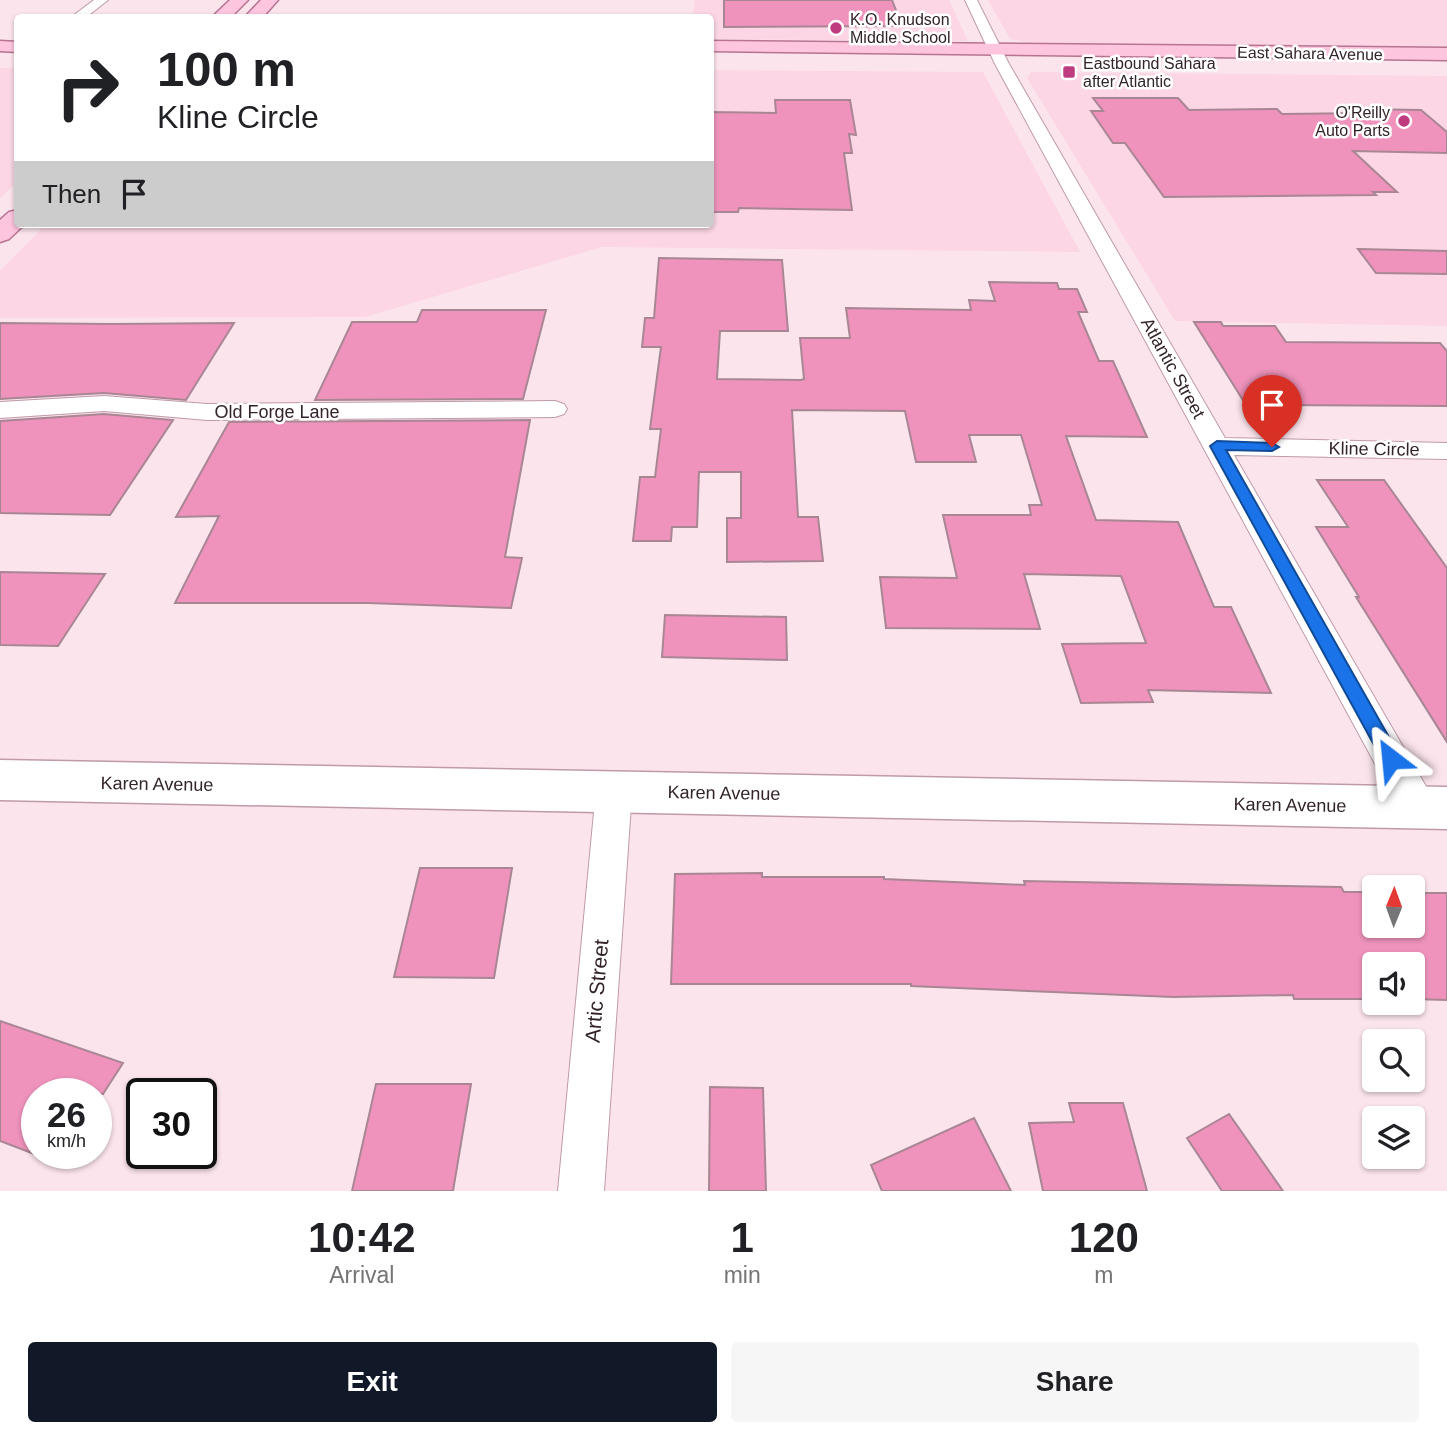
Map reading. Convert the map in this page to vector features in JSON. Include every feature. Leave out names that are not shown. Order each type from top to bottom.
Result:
[{"type":"main road","points":[[224,14],[240,0]]},
{"type":"main road","points":[[256,14],[270,0]]},
{"type":"main road","name":"East Sahara Avenue","points":[[714,46],[999,57]]},
{"type":"main road","name":"East Sahara Avenue","points":[[1424,62],[1447,54]]},
{"type":"main road","name":"East Sahara Avenue","points":[[714,61],[999,57],[1424,62],[1447,69]]},
{"type":"main road","points":[[0,234],[14,222]]},
{"type":"street","points":[[82,14],[102,0]]},
{"type":"street","name":"Atlantic Street","points":[[971,0],[999,57],[1217,446],[1433,808]]},
{"type":"street","name":"Old Forge Lane","points":[[0,410],[44,404],[157,405],[207,412],[555,409]]},
{"type":"street","name":"Kline Circle","points":[[1217,446],[1447,451]]},
{"type":"street","name":"Karen Avenue","points":[[0,780],[1433,808]]},
{"type":"street","name":"Artic Street","points":[[580,1191],[614,791]]},
{"type":"shaded area","name":"K.O. Knudson Middle School","points":[[695,0],[949,0],[968,41],[714,39],[714,14],[693,14]]},
{"type":"shaded area","points":[[988,0],[1447,0],[1447,48],[1030,43],[1010,39]]},
{"type":"shaded area","points":[[0,68],[14,68],[14,185],[0,198]]},
{"type":"shaded area","points":[[714,70],[983,72],[1080,252],[602,247],[365,317],[0,318],[0,271],[42,228],[714,228]]},
{"type":"shaded area","points":[[1031,72],[1447,76],[1447,326],[1175,321],[1027,78]]},
{"type":"building","points":[[724,0],[892,0],[902,26],[724,27]]},
{"type":"building","points":[[1093,98],[1178,98],[1189,110],[1277,109],[1282,114],[1366,113],[1362,109],[1421,110],[1447,132],[1447,153],[1353,151],[1397,192],[1373,192],[1376,195],[1164,197],[1125,143],[1113,143],[1091,111],[1103,111]]},
{"type":"building","points":[[775,100],[850,100],[856,135],[849,134],[852,153],[844,153],[852,210],[739,208],[738,212],[714,212],[714,112],[776,113]]},
{"type":"building","points":[[1358,249],[1447,251],[1447,274],[1376,273]]},
{"type":"building","points":[[659,258],[782,260],[788,331],[720,331],[717,379],[804,379],[800,338],[850,338],[846,308],[971,310],[969,300],[995,301],[989,282],[1057,283],[1059,289],[1077,289],[1087,312],[1078,312],[1099,361],[1113,361],[1147,437],[1066,436],[1096,520],[1178,522],[1214,607],[1231,607],[1271,693],[1148,690],[1153,702],[1081,703],[1062,644],[1146,643],[1121,576],[1024,574],[1040,629],[886,628],[880,577],[957,578],[943,515],[1031,515],[1029,505],[1042,505],[1021,435],[969,435],[976,462],[916,462],[905,411],[792,410],[798,517],[818,517],[823,561],[727,562],[727,518],[741,518],[741,472],[699,472],[697,527],[672,527],[671,541],[633,541],[640,477],[655,477],[661,429],[650,429],[661,347],[642,347],[645,318],[654,318]]},
{"type":"building","points":[[422,310],[546,310],[523,399],[315,400],[352,322],[417,322]]},
{"type":"building","points":[[1194,322],[1221,322],[1223,326],[1275,326],[1286,342],[1440,343],[1447,351],[1447,406],[1246,405]]},
{"type":"building","points":[[0,323],[234,323],[186,400],[104,393],[0,399]]},
{"type":"building","points":[[104,414],[173,420],[110,515],[0,513],[0,421]]},
{"type":"building","points":[[530,420],[505,557],[522,558],[511,608],[368,603],[175,603],[219,516],[176,517],[229,422]]},
{"type":"building","points":[[1317,480],[1384,480],[1447,568],[1447,742],[1356,597],[1359,597],[1316,527],[1348,527]]},
{"type":"building","points":[[0,572],[105,574],[58,646],[0,645]]},
{"type":"building","points":[[665,615],[786,617],[787,660],[662,657]]},
{"type":"building","points":[[420,868],[512,868],[494,978],[394,977]]},
{"type":"building","points":[[762,873],[762,877],[884,877],[1025,885],[1024,881],[1341,887],[1344,892],[1362,892],[1362,938],[1425,938],[1425,893],[1447,893],[1447,1000],[1425,999],[1425,952],[1362,952],[1362,999],[1294,999],[1293,995],[1173,997],[911,984],[671,984],[675,874]]},
{"type":"building","points":[[0,1021],[123,1063],[112,1080],[21,1078],[21,1149],[0,1141]]},
{"type":"building","points":[[376,1084],[471,1084],[453,1191],[352,1191]]},
{"type":"building","points":[[710,1087],[763,1088],[766,1191],[709,1191]]},
{"type":"building","points":[[1069,1103],[1123,1103],[1147,1191],[1043,1191],[1029,1123],[1074,1122]]},
{"type":"building","points":[[1229,1114],[1283,1191],[1222,1191],[1187,1138]]},
{"type":"building","points":[[974,1118],[1011,1191],[882,1191],[871,1165]]},
{"type":"place","name":"K.O. Knudson Middle School","points":[[836,28]]},
{"type":"place","name":"Eastbound Sahara after Atlantic","points":[[1069,72]]},
{"type":"place","name":"O'Reilly Auto Parts","points":[[1404,121]]},
{"type":"route","points":[[1272,447],[1217,446],[1391,759]]}]
